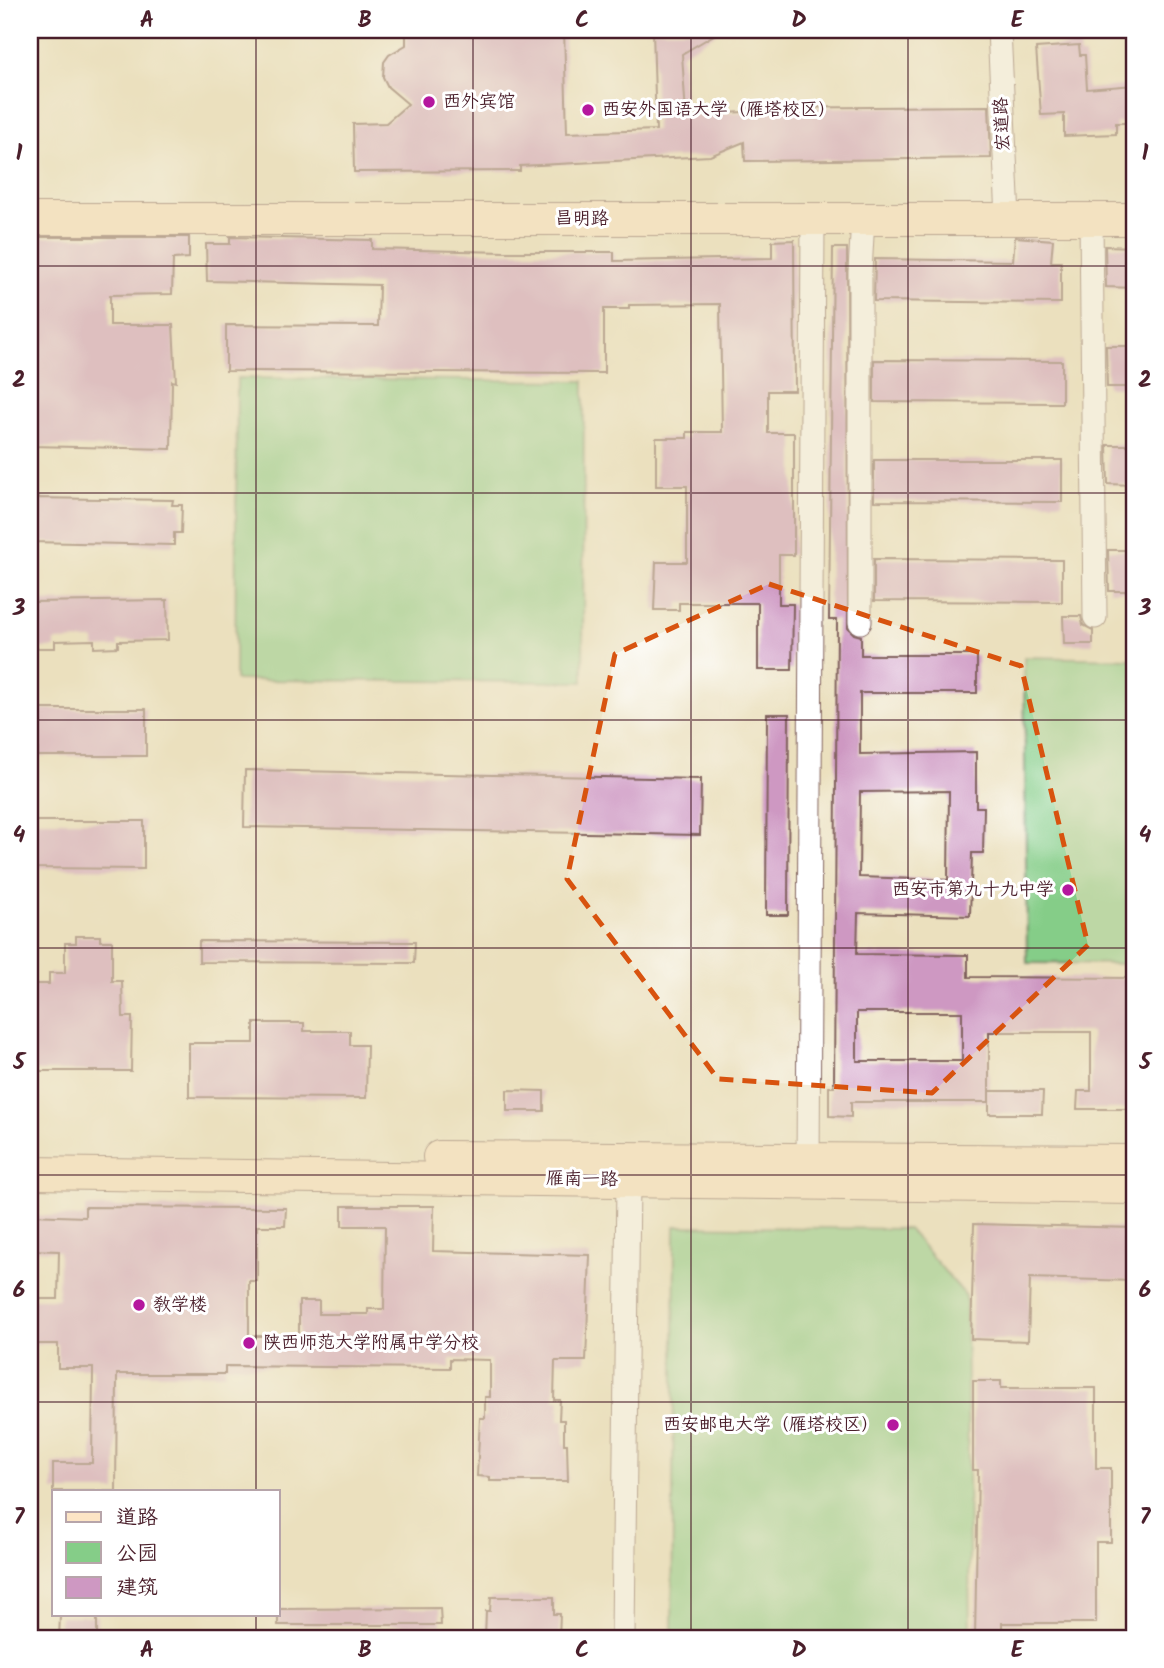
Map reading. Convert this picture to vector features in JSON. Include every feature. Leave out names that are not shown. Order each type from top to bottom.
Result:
[{"type":"main road","name":"昌明路","points":[[30,219],[1134,219]]},
{"type":"main road","name":"雁南一路","points":[[30,1152],[621,1159],[1134,1188]]},
{"type":"main road","name":"雁南一路","points":[[30,1173],[628,1181],[808,1171],[1134,1161]]},
{"type":"street","name":"宏道路","points":[[999,30],[1007,218]]},
{"type":"street","points":[[860,622],[860,272],[863,218]]},
{"type":"street","points":[[1091,218],[1095,617]]},
{"type":"street","points":[[808,1171],[813,219]]},
{"type":"street","points":[[623,1638],[628,1181]]},
{"type":"highlighted area","points":[[769,584],[1021,666],[1088,945],[932,1093],[718,1079],[567,879],[615,654]]},
{"type":"green space","points":[[237,378],[584,381],[583,682],[235,680]]},
{"type":"green space","points":[[1024,657],[1134,659],[1134,964],[1027,963]]},
{"type":"green space","points":[[675,1226],[908,1229],[966,1296],[970,1638],[672,1638]]},
{"type":"building","points":[[406,30],[564,30],[567,133],[656,130],[653,30],[722,30],[682,54],[686,115],[744,112],[744,108],[989,106],[991,158],[745,161],[744,142],[710,156],[520,166],[520,171],[354,172],[353,124],[386,123],[408,104],[388,87],[383,77],[384,62],[389,55],[406,45]]},
{"type":"building","points":[[1079,45],[1080,55],[1085,55],[1087,89],[1134,85],[1134,123],[1116,123],[1116,134],[1064,136],[1064,114],[1041,115],[1036,48]]},
{"type":"building","points":[[30,237],[189,237],[189,258],[173,259],[172,294],[110,295],[110,325],[173,325],[176,382],[172,381],[171,449],[30,446]]},
{"type":"building","points":[[230,237],[372,240],[372,249],[614,252],[614,261],[772,258],[772,241],[794,240],[795,391],[768,391],[768,433],[794,433],[794,555],[779,555],[779,604],[793,604],[792,670],[758,670],[758,603],[679,603],[679,610],[654,610],[656,562],[687,562],[687,486],[656,486],[656,438],[687,438],[687,432],[722,432],[720,304],[629,305],[629,309],[604,309],[604,373],[226,371],[226,325],[378,326],[379,285],[207,281],[206,244],[230,244]]},
{"type":"building","points":[[1015,237],[1053,240],[1051,262],[1061,262],[1061,303],[874,301],[875,259],[1013,261]]},
{"type":"building","points":[[1105,246],[1134,247],[1134,288],[1106,287]]},
{"type":"building","points":[[833,248],[847,248],[848,628],[861,636],[861,655],[977,655],[977,693],[860,693],[860,754],[976,752],[976,807],[984,807],[983,853],[972,853],[970,916],[858,913],[857,954],[968,955],[968,977],[1134,978],[1134,1109],[1077,1109],[1078,1091],[1091,1091],[1091,1032],[989,1032],[989,1102],[851,1102],[851,1117],[829,1116],[829,1087],[834,1087],[837,620],[829,620]],"holes":[[[949,791],[948,880],[859,877],[860,792]],[[857,1012],[962,1012],[962,1061],[857,1061]]]},
{"type":"building","points":[[1106,346],[1134,346],[1134,387],[1107,387]]},
{"type":"building","points":[[874,360],[1062,361],[1062,403],[874,402]]},
{"type":"building","points":[[1107,445],[1134,445],[1134,485],[1108,484]]},
{"type":"building","points":[[874,460],[1062,460],[1062,502],[874,501]]},
{"type":"building","points":[[30,498],[173,500],[172,505],[182,505],[181,533],[174,533],[174,545],[30,542]]},
{"type":"building","points":[[1108,550],[1134,550],[1134,591],[1109,591]]},
{"type":"building","points":[[874,559],[1062,560],[1062,602],[874,601]]},
{"type":"building","points":[[167,600],[168,640],[118,641],[118,647],[94,648],[94,640],[55,641],[55,648],[30,648],[30,602]]},
{"type":"building","points":[[1063,616],[1081,616],[1083,625],[1093,630],[1093,644],[1064,644]]},
{"type":"building","points":[[30,709],[146,709],[146,756],[38,756],[38,749],[30,749]]},
{"type":"building","points":[[767,714],[789,714],[788,915],[766,915]]},
{"type":"building","points":[[245,770],[701,779],[700,835],[244,827]]},
{"type":"building","points":[[30,821],[144,821],[144,869],[36,868],[36,862],[30,862]]},
{"type":"building","points":[[76,936],[100,936],[100,941],[112,941],[112,981],[122,981],[123,1017],[132,1017],[131,1071],[30,1071],[30,984],[49,984],[49,973],[65,973],[65,943],[76,943]]},
{"type":"building","points":[[199,941],[415,942],[414,963],[199,962]]},
{"type":"building","points":[[254,1023],[304,1023],[304,1031],[350,1031],[350,1045],[367,1045],[366,1098],[189,1097],[189,1043],[254,1043]]},
{"type":"building","points":[[507,1090],[544,1091],[544,1111],[507,1111]]},
{"type":"building","points":[[989,1091],[1043,1091],[1042,1114],[989,1114]]},
{"type":"building","points":[[342,1206],[434,1206],[433,1251],[590,1255],[586,1361],[555,1361],[554,1400],[560,1400],[559,1420],[564,1420],[568,1481],[490,1481],[490,1477],[477,1476],[480,1418],[485,1418],[485,1397],[490,1397],[490,1360],[450,1359],[450,1368],[225,1366],[225,1374],[117,1374],[116,1490],[53,1490],[53,1463],[92,1463],[93,1368],[58,1368],[58,1344],[32,1344],[30,1299],[58,1299],[59,1251],[30,1250],[30,1215],[85,1217],[85,1207],[286,1208],[285,1226],[257,1226],[257,1281],[249,1281],[249,1336],[299,1336],[299,1301],[319,1301],[319,1314],[368,1314],[368,1309],[384,1309],[385,1226],[342,1226]]},
{"type":"building","points":[[974,1224],[1134,1228],[1134,1281],[1030,1278],[1028,1341],[971,1339]]},
{"type":"building","points":[[973,1381],[1001,1381],[1001,1388],[1096,1388],[1096,1468],[1111,1468],[1111,1542],[1096,1542],[1096,1623],[1002,1623],[1002,1638],[975,1638],[978,1470],[973,1470]]},
{"type":"building","points":[[491,1597],[554,1597],[554,1614],[560,1614],[559,1638],[485,1638],[486,1611],[490,1611]]},
{"type":"building","points":[[440,1608],[441,1625],[278,1625],[280,1609]]},
{"type":"building","points":[[60,1616],[97,1616],[97,1638],[59,1638]]},
{"type":"place","name":"西外宾馆","points":[[429,102]]},
{"type":"place","name":"西安外国语大学（雁塔校区）","points":[[588,110]]},
{"type":"place","name":"西安市第九十九中学","points":[[1068,890]]},
{"type":"place","name":"教学楼","points":[[139,1305]]},
{"type":"place","name":"陕西师范大学附属中学分校","points":[[249,1343]]},
{"type":"place","name":"西安邮电大学（雁塔校区）","points":[[893,1425]]}]
